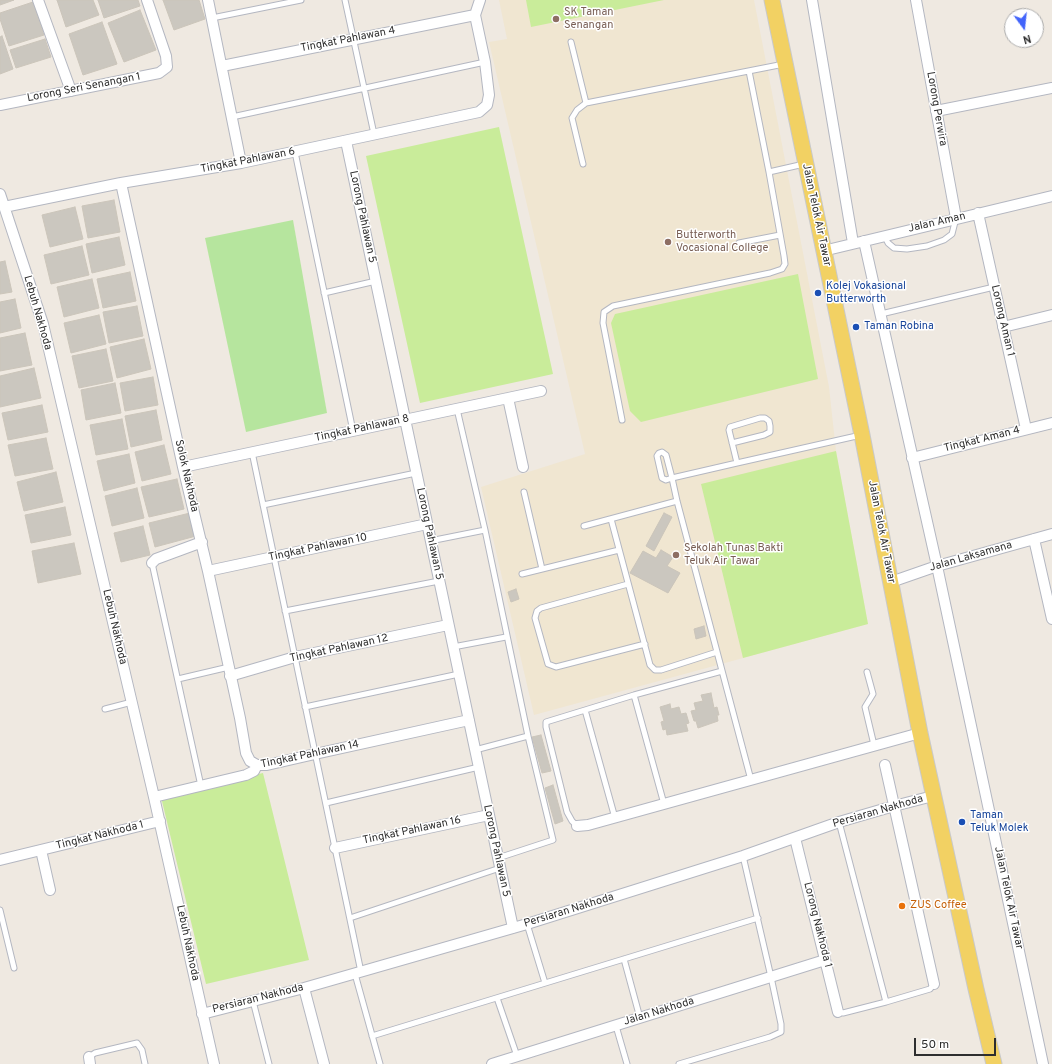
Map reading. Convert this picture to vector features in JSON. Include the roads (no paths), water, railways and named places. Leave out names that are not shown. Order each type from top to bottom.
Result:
[{"type":"main road","name":"Jalan Telok Air Tawar","points":[[772,0],[862,435],[933,796],[994,1064]]},
{"type":"street","points":[[38,0],[70,91]]},
{"type":"street","name":"Lorong Seri Senangan 1","points":[[0,105],[159,73],[167,67],[166,56],[147,0]]},
{"type":"street","points":[[208,0],[241,163]]},
{"type":"street","points":[[480,0],[475,15],[485,62]]},
{"type":"street","points":[[812,0],[853,243]]},
{"type":"street","name":"Lorong Perwira","points":[[918,1],[936,111],[956,218]]},
{"type":"street","name":"Tingkat Pahlawan 4","points":[[222,66],[475,15]]},
{"type":"street","name":"Tingkat Pahlawan 6","points":[[4,207],[122,183],[241,163],[479,112],[487,105],[489,95],[485,62]]},
{"type":"street","points":[[936,111],[1052,88]]},
{"type":"street","name":"Lorong Pahlawan 5","points":[[346,140],[513,928]]},
{"type":"street","name":"Solok Nakhoda","points":[[122,183],[183,467],[202,542],[246,753],[250,761],[257,765]]},
{"type":"street","name":"Lebuh Nakhoda","points":[[0,194],[42,324],[160,821],[214,1064]]},
{"type":"street","name":"Jalan Aman","points":[[823,251],[884,235],[1052,196]]},
{"type":"street","name":"Lorong Aman 1","points":[[978,213],[1026,429]]},
{"type":"street","name":"Jalan Telok Air Tawar","points":[[864,241],[937,566],[1043,1064]]},
{"type":"street","points":[[1003,327],[1052,315]]},
{"type":"street","name":"Tingkat Pahlawan 8","points":[[183,467],[541,391]]},
{"type":"street","points":[[508,398],[523,467]]},
{"type":"street","name":"Tingkat Aman 4","points":[[912,458],[1052,423]]},
{"type":"street","name":"Tingkat Pahlawan 10","points":[[208,571],[427,524]]},
{"type":"street","name":"Jalan Laksamana","points":[[891,582],[937,566],[1052,534]]},
{"type":"street","points":[[1034,539],[1052,619]]},
{"type":"street","points":[[152,563],[156,560],[202,542]]},
{"type":"street","name":"Tingkat Pahlawan 12","points":[[230,672],[448,625]]},
{"type":"street","name":"Tingkat Pahlawan 14","points":[[154,797],[246,775],[254,771],[257,765],[315,754],[468,720]]},
{"type":"street","points":[[577,826],[588,825],[615,818],[920,733]]},
{"type":"street","points":[[885,765],[934,984]]},
{"type":"street","name":"Persiaran Nakhoda","points":[[202,1014],[304,988],[527,924],[744,856],[840,822],[933,796]]},
{"type":"street","name":"Tingkat Pahlawan 16","points":[[335,848],[489,814]]},
{"type":"street","name":"Tingkat Nakhoda 1","points":[[0,860],[160,821]]},
{"type":"street","name":"Lorong Nakhoda 1","points":[[796,838],[838,1012]]},
{"type":"street","name":"Tingkat Nakhoda 1","points":[[41,850],[50,890]]},
{"type":"street","name":"Jalan Nakhoda","points":[[492,1064],[825,960]]},
{"type":"street","points":[[304,988],[324,1064]]},
{"type":"street","points":[[1043,1064],[1052,1061]]},
{"type":"lane","points":[[212,18],[301,0]]},
{"type":"lane","points":[[345,0],[374,134]]},
{"type":"lane","points":[[571,42],[586,103]]},
{"type":"lane","points":[[232,117],[485,62]]},
{"type":"lane","points":[[583,164],[572,118],[577,110],[586,103],[785,64]]},
{"type":"lane","points":[[622,420],[603,323],[604,312],[613,306],[770,273],[782,269],[785,264],[749,71]]},
{"type":"lane","points":[[295,152],[353,431]]},
{"type":"lane","points":[[769,172],[805,164]]},
{"type":"lane","points":[[884,235],[888,243],[894,248],[907,249],[927,246],[944,240],[952,234],[956,218]]},
{"type":"lane","points":[[739,243],[780,235]]},
{"type":"lane","points":[[324,292],[376,282]]},
{"type":"lane","points":[[881,314],[994,287]]},
{"type":"lane","points":[[350,918],[499,863],[554,840],[528,736],[506,637],[485,530],[457,409]]},
{"type":"lane","points":[[732,443],[764,435],[770,432],[769,421],[765,418],[760,418],[730,427],[729,430],[732,443],[737,463]]},
{"type":"lane","points":[[751,780],[677,501],[672,478],[666,455],[662,452],[657,456],[662,478],[666,480],[672,478],[737,463],[862,435]]},
{"type":"lane","points":[[252,452],[350,918],[358,973],[380,1064]]},
{"type":"lane","points":[[263,505],[416,473]]},
{"type":"lane","points":[[524,492],[542,569]]},
{"type":"lane","points":[[584,526],[677,501]]},
{"type":"lane","points":[[611,519],[650,665],[655,670],[660,670],[717,652]]},
{"type":"lane","points":[[430,541],[485,530]]},
{"type":"lane","points":[[522,574],[619,550]]},
{"type":"lane","points":[[152,563],[201,786]]},
{"type":"lane","points":[[285,611],[439,581]]},
{"type":"lane","points":[[628,584],[541,608],[536,611],[535,618],[548,664],[556,667],[645,644]]},
{"type":"lane","points":[[453,647],[506,637]]},
{"type":"lane","points":[[577,826],[567,812],[546,728],[546,722],[634,695],[722,671]]},
{"type":"lane","points":[[178,679],[230,672]]},
{"type":"lane","points":[[867,672],[873,694],[865,707],[874,745]]},
{"type":"lane","points":[[305,707],[459,674]]},
{"type":"lane","points":[[634,695],[664,804]]},
{"type":"lane","points":[[105,710],[132,702]]},
{"type":"lane","points":[[585,710],[615,818]]},
{"type":"lane","points":[[475,750],[528,736]]},
{"type":"lane","points":[[326,803],[479,767]]},
{"type":"lane","points":[[840,822],[886,1002]]},
{"type":"lane","points":[[679,1064],[770,1037],[781,1032],[781,1024],[744,856]]},
{"type":"lane","points":[[0,910],[14,968]]},
{"type":"lane","points":[[372,1036],[758,918]]},
{"type":"lane","points":[[527,924],[545,983]]},
{"type":"lane","points":[[624,959],[640,1018]]},
{"type":"lane","points":[[838,1012],[843,1013],[886,1002],[930,989],[934,984]]},
{"type":"lane","points":[[497,998],[517,1056]]},
{"type":"lane","points":[[253,1000],[269,1064]]},
{"type":"lane","points":[[616,1026],[627,1064]]},
{"type":"lane","points":[[90,1060],[95,1053],[137,1043],[142,1050],[145,1064]]},
{"type":"place","name":"SK Taman Senangan","points":[[556,19]]},
{"type":"place","name":"Butterworth Vocasional College","points":[[668,242]]},
{"type":"place","name":"Kolej Vokasional Butterworth","points":[[818,293]]},
{"type":"place","name":"Taman Robina","points":[[856,327]]},
{"type":"place","name":"Sekolah Tunas Bakti Teluk Air Tawar","points":[[676,555]]},
{"type":"place","name":"Taman Teluk Molek","points":[[962,822]]},
{"type":"place","name":"ZUS Coffee","points":[[902,906]]}]
